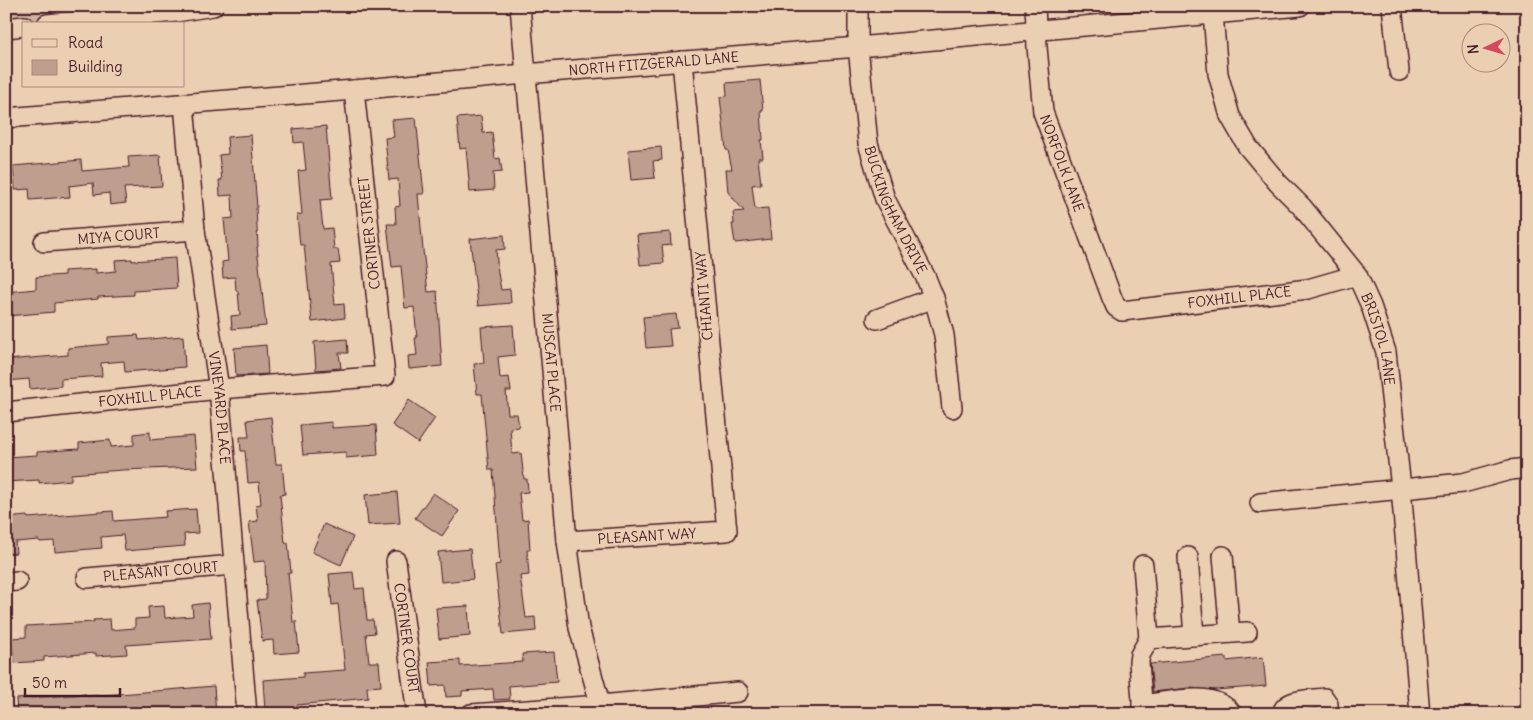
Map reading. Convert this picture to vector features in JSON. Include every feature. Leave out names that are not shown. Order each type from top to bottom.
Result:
[{"type":"street","points":[[64,22],[213,6]]},
{"type":"street","name":"MUSCAT PLACE","points":[[520,6],[567,541],[579,628],[602,709]]},
{"type":"street","name":"BUCKINGHAM DRIVE","points":[[858,6],[858,47],[868,143],[886,199],[926,278],[934,298],[944,335],[952,408]]},
{"type":"street","name":"NORFOLK LANE","points":[[1035,6],[1035,30],[1043,112],[1112,298],[1116,307],[1122,311]]},
{"type":"street","name":"NORTH FITZGERALD LANE","points":[[6,118],[858,47],[1300,6]]},
{"type":"street","points":[[1392,6],[1399,71]]},
{"type":"street","name":"BRISTOL LANE","points":[[1213,14],[1218,74],[1230,116],[1248,148],[1307,214],[1357,275],[1386,352],[1401,488],[1420,714]]},
{"type":"street","points":[[6,28],[22,26]]},
{"type":"street","name":"CHIANTI WAY","points":[[682,61],[727,531]]},
{"type":"street","name":"CORTNER STREET","points":[[354,90],[384,376]]},
{"type":"street","name":"VINEYARD PLACE","points":[[184,104],[195,230],[219,390],[247,714]]},
{"type":"street","name":"MIYA COURT","points":[[44,242],[195,230]]},
{"type":"street","name":"FOXHILL PLACE","points":[[1122,311],[1308,289],[1357,275]]},
{"type":"street","points":[[876,320],[934,298]]},
{"type":"street","name":"FOXHILL PLACE","points":[[6,412],[219,390],[384,376]]},
{"type":"street","points":[[1260,503],[1401,488],[1463,484],[1510,470],[1527,468]]},
{"type":"street","name":"PLEASANT WAY","points":[[567,541],[727,531]]},
{"type":"street","points":[[1149,639],[1238,632],[1223,556]]},
{"type":"street","points":[[1188,557],[1194,636]]},
{"type":"street","name":"CORTNER COURT","points":[[396,561],[417,714]]},
{"type":"street","name":"PLEASANT COURT","points":[[87,578],[233,565]]},
{"type":"street","points":[[1143,565],[1149,639],[1140,655],[1139,662],[1142,709],[1207,699],[1223,704],[1232,714]]},
{"type":"street","points":[[471,714],[602,709],[738,692]]},
{"type":"street","points":[[1282,714],[1283,709],[1288,704],[1324,698],[1328,704],[1328,714]]},
{"type":"shaded area","points":[[6,6],[175,6],[61,22],[22,22],[22,24],[6,28]]},
{"type":"building","points":[[760,80],[763,111],[761,111],[763,140],[761,140],[763,158],[758,158],[761,184],[752,185],[755,209],[768,208],[771,239],[735,243],[732,224],[734,224],[733,212],[744,211],[728,192],[726,169],[732,169],[728,150],[726,150],[720,97],[727,96],[726,83]]},
{"type":"building","points":[[481,116],[483,133],[492,132],[495,159],[500,158],[502,172],[493,173],[494,190],[470,192],[466,148],[460,149],[457,118]]},
{"type":"building","points":[[416,118],[424,194],[418,194],[423,250],[428,292],[437,291],[442,366],[409,369],[408,356],[417,355],[414,307],[405,308],[401,266],[392,267],[387,224],[396,224],[395,207],[400,206],[398,179],[389,180],[385,138],[394,137],[392,120]]},
{"type":"building","points":[[326,126],[332,199],[320,200],[323,229],[332,228],[334,249],[338,249],[340,263],[331,264],[335,305],[344,304],[345,318],[312,322],[304,245],[300,245],[297,215],[302,214],[298,171],[306,170],[303,142],[294,143],[293,129]]},
{"type":"building","points":[[251,135],[257,207],[257,247],[266,326],[232,329],[231,316],[240,315],[238,291],[236,291],[235,277],[223,278],[222,262],[228,261],[224,219],[233,218],[232,195],[220,196],[219,180],[222,180],[219,155],[228,154],[227,137]]},
{"type":"building","points":[[661,147],[662,160],[653,161],[655,178],[631,180],[628,150]]},
{"type":"building","points":[[160,155],[162,186],[124,188],[126,203],[110,205],[109,193],[94,195],[93,183],[69,186],[70,197],[30,200],[29,189],[15,190],[13,166],[81,160],[82,171],[129,167],[128,157]]},
{"type":"building","points":[[670,232],[671,245],[662,246],[664,263],[640,265],[637,235]]},
{"type":"building","points":[[504,235],[505,249],[496,250],[498,273],[501,290],[510,289],[511,303],[478,306],[470,239]]},
{"type":"building","points":[[175,258],[177,288],[134,291],[134,295],[98,297],[98,299],[54,303],[54,312],[6,316],[6,292],[36,289],[36,277],[64,275],[64,271],[96,269],[96,273],[116,271],[115,260],[132,259],[132,261]]},
{"type":"building","points":[[676,314],[678,328],[669,329],[671,346],[646,348],[643,317]]},
{"type":"building","points":[[513,325],[515,355],[498,357],[500,378],[509,377],[511,391],[506,391],[508,414],[517,414],[519,427],[510,428],[512,454],[521,453],[524,479],[527,479],[528,492],[519,493],[522,520],[528,519],[530,550],[527,550],[529,575],[520,576],[526,618],[535,617],[536,631],[503,634],[495,565],[500,564],[493,470],[489,470],[482,394],[477,394],[474,364],[484,363],[481,327]]},
{"type":"building","points":[[138,335],[139,340],[183,336],[185,367],[125,372],[124,361],[101,363],[102,376],[61,379],[61,386],[30,389],[29,379],[6,381],[6,360],[68,355],[68,348],[108,344],[108,337]]},
{"type":"building","points":[[347,339],[348,353],[339,353],[341,368],[316,370],[314,342]]},
{"type":"building","points":[[266,345],[268,374],[236,376],[234,348]]},
{"type":"building","points":[[409,400],[435,418],[418,443],[392,425]]},
{"type":"building","points":[[271,417],[276,464],[282,464],[285,494],[280,495],[285,543],[288,543],[291,573],[288,573],[293,622],[296,621],[299,652],[274,654],[273,640],[262,641],[257,600],[266,599],[265,561],[254,562],[249,522],[258,521],[256,505],[261,504],[259,482],[248,483],[245,451],[241,451],[240,437],[249,437],[247,420]]},
{"type":"building","points":[[332,422],[332,428],[376,425],[378,455],[346,458],[346,452],[303,455],[300,425]]},
{"type":"building","points":[[150,432],[150,440],[194,436],[197,467],[71,474],[71,480],[39,483],[39,480],[6,482],[6,457],[37,455],[37,452],[79,449],[79,443],[110,440],[111,447],[134,445],[134,434]]},
{"type":"building","points":[[397,492],[400,523],[368,525],[365,495]]},
{"type":"building","points":[[433,493],[459,511],[442,536],[415,518]]},
{"type":"building","points":[[196,509],[198,533],[184,534],[185,546],[125,551],[123,535],[101,537],[102,548],[55,552],[54,541],[15,542],[16,553],[6,554],[6,518],[113,511],[114,521],[166,517],[165,511]]},
{"type":"building","points":[[324,524],[353,537],[341,565],[312,552]]},
{"type":"building","points":[[470,549],[473,579],[441,582],[438,552]]},
{"type":"building","points":[[353,572],[355,589],[364,588],[367,620],[373,620],[375,633],[366,634],[369,662],[379,662],[381,686],[367,687],[368,698],[297,705],[297,708],[265,710],[263,680],[303,677],[303,673],[345,670],[338,604],[332,605],[329,574]]},
{"type":"building","points":[[208,603],[211,639],[126,645],[127,654],[96,656],[96,653],[44,657],[44,661],[14,663],[12,638],[26,637],[26,626],[94,622],[93,620],[110,619],[111,630],[135,628],[135,619],[149,618],[148,607],[164,606],[165,618],[193,616],[192,605]]},
{"type":"building","points":[[468,606],[470,636],[439,639],[436,608]]},
{"type":"building","points":[[554,652],[557,682],[509,686],[510,699],[494,700],[493,689],[462,691],[462,696],[446,697],[445,685],[431,686],[429,662],[460,660],[460,666],[523,662],[522,654]]},
{"type":"building","points":[[1226,657],[1226,661],[1263,657],[1266,686],[1216,690],[1190,688],[1153,692],[1150,664]]},
{"type":"building","points":[[214,686],[216,714],[17,714],[16,699],[133,693]]}]
